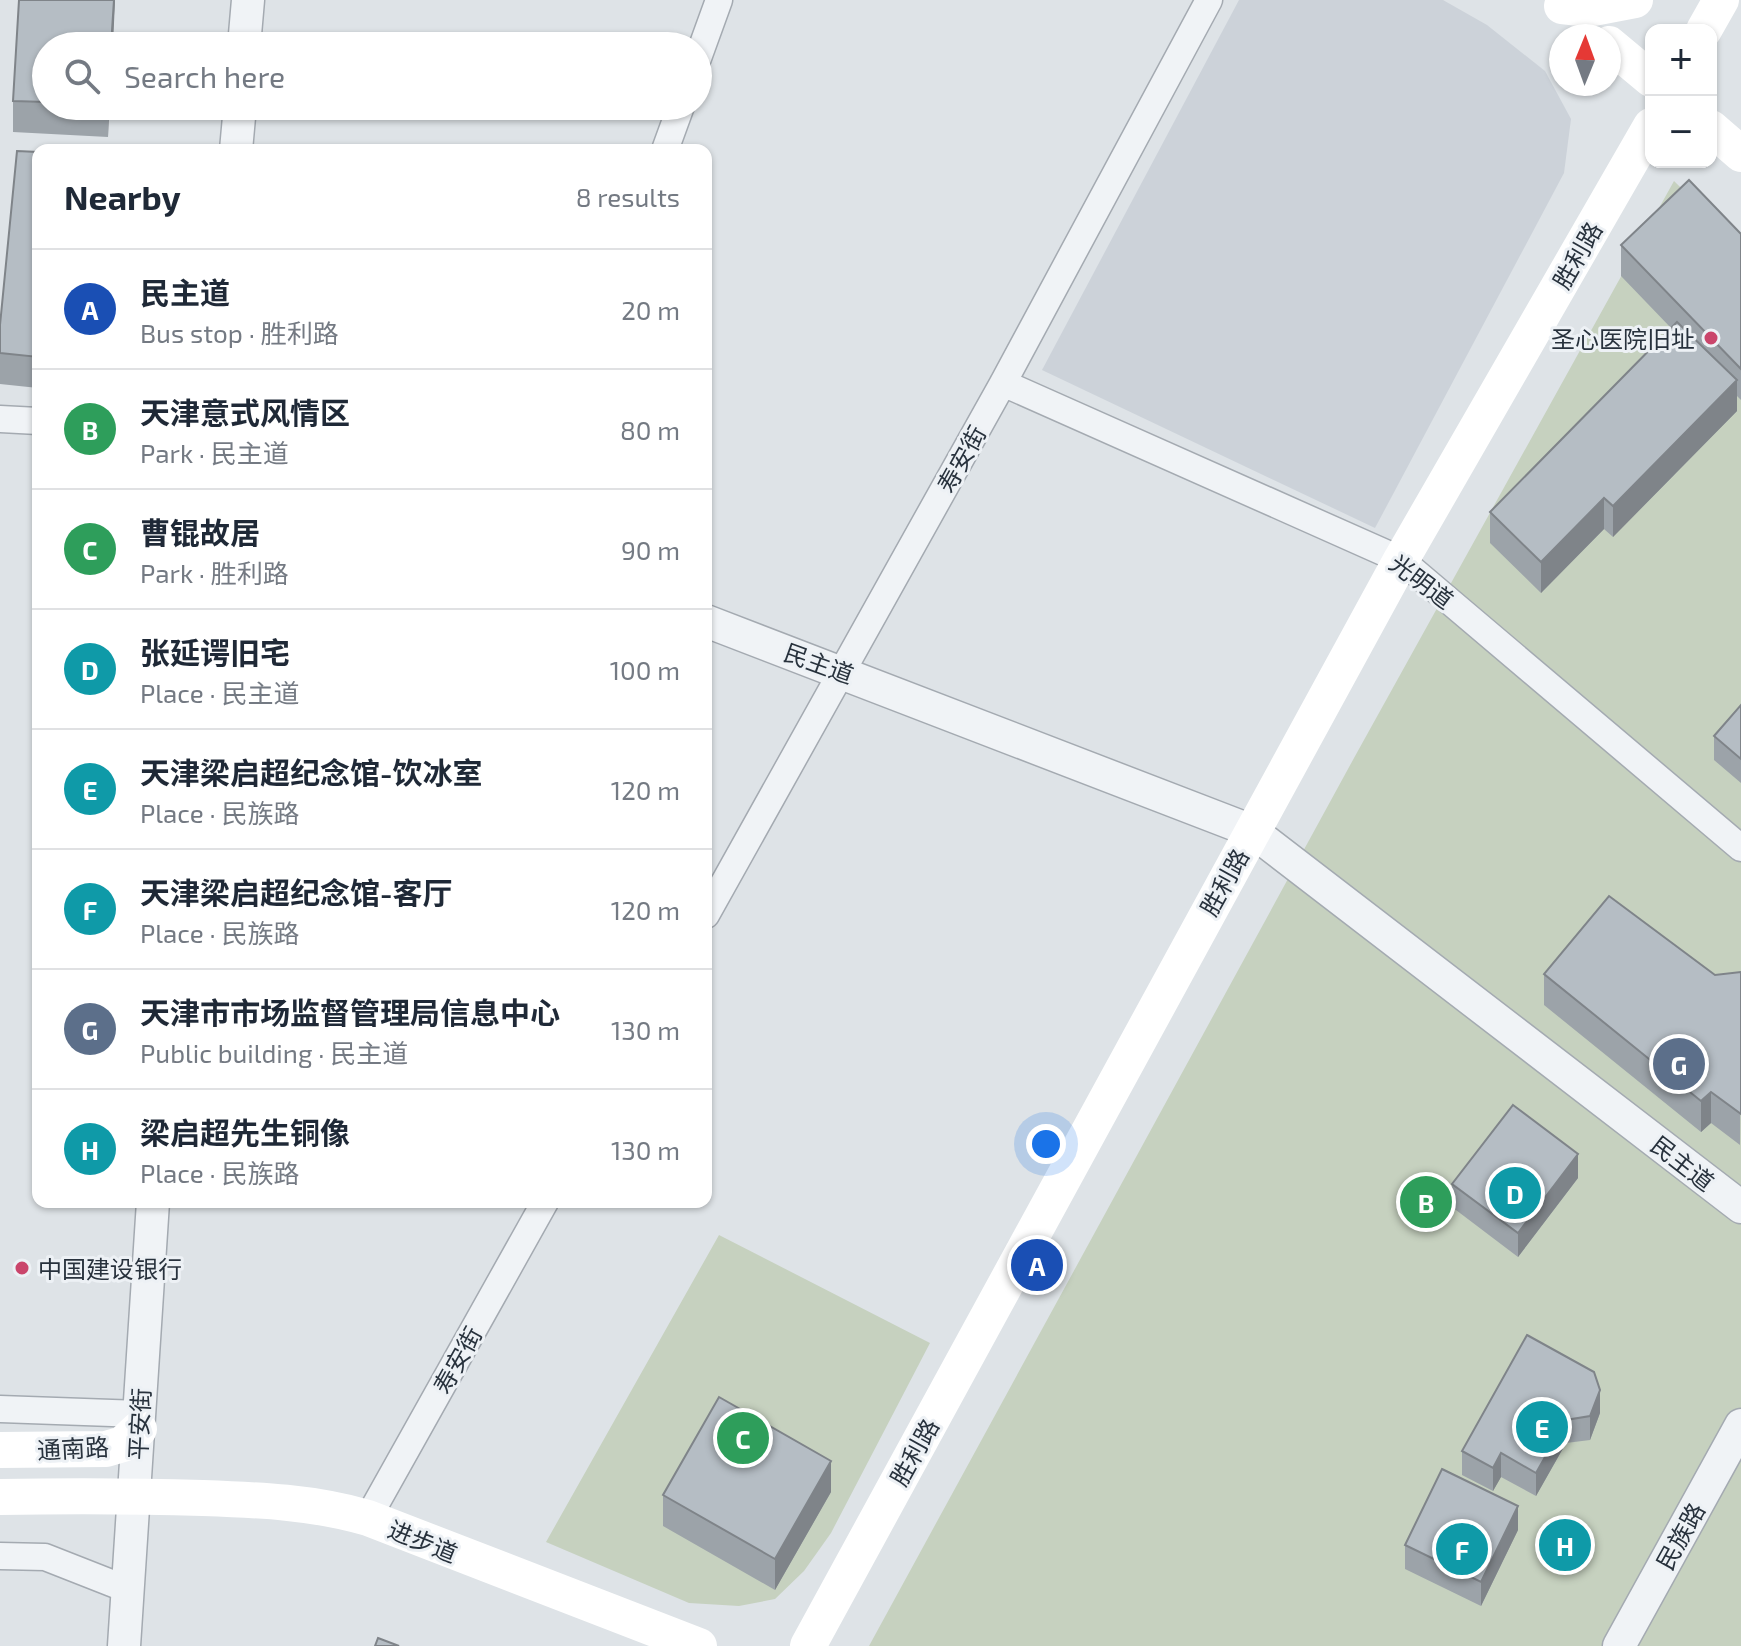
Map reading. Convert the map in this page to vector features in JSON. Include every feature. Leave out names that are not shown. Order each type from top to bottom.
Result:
[{"type":"main road","points":[[1558,3],[1588,9],[1635,0]]},
{"type":"main road","points":[[1707,24],[1721,0]]},
{"type":"main road","points":[[1558,3],[1584,24]]},
{"type":"main road","points":[[1621,54],[1645,74]]},
{"type":"main road","points":[[1717,133],[1741,154]]},
{"type":"main road","name":"胜利路","points":[[808,1646],[1401,560],[1645,136]]},
{"type":"main road","name":"通南路","points":[[0,1450],[106,1449],[123,1444],[139,1421]]},
{"type":"main road","name":"通南路","points":[[0,1497],[135,1496]]},
{"type":"main road","name":"进步道","points":[[135,1496],[286,1501],[331,1508],[368,1518],[699,1646]]},
{"type":"street","points":[[245,32],[248,0]]},
{"type":"street","points":[[707,32],[719,0]]},
{"type":"street","name":"寿安街","points":[[712,904],[1003,383],[1209,0]]},
{"type":"street","points":[[237,144],[239,120]]},
{"type":"street","points":[[667,144],[676,120]]},
{"type":"street","name":"光明道","points":[[1003,383],[1401,560],[1741,848]]},
{"type":"street","points":[[0,419],[32,421]]},
{"type":"street","name":"民主道","points":[[712,623],[1252,831],[1741,1207]]},
{"type":"street","name":"平安街","points":[[124,1646],[152,1208]]},
{"type":"street","name":"寿安街","points":[[368,1518],[542,1208]]},
{"type":"street","points":[[0,1409],[139,1421]]},
{"type":"street","name":"民族路","points":[[1619,1646],[1741,1425]]},
{"type":"street","points":[[0,1556],[45,1557],[129,1590]]},
{"type":"shaded area","points":[[1239,0],[1443,0],[1487,25],[1545,71],[1549,78],[1549,96],[1559,96],[1571,119],[1564,173],[1375,528],[1042,370]]},
{"type":"green space","points":[[1674,181],[1741,247],[1741,1646],[869,1646],[1354,758]]},
{"type":"green space","points":[[719,1235],[930,1343],[831,1533],[804,1571],[775,1599],[739,1606],[689,1603],[546,1542]]},
{"type":"building","points":[[19,0],[114,0],[112,32],[32,32],[32,102],[13,101]]},
{"type":"building","points":[[17,151],[32,152],[32,356],[0,353]]},
{"type":"building","name":"圣心医院旧址","points":[[1689,180],[1741,234],[1741,369],[1621,245]]},
{"type":"building","points":[[1677,322],[1737,380],[1613,506],[1604,498],[1541,562],[1490,512]]},
{"type":"building","points":[[1741,705],[1741,759],[1714,736]]},
{"type":"building","points":[[1609,896],[1715,975],[1741,972],[1741,1114],[1711,1092],[1701,1101],[1544,974]]},
{"type":"building","points":[[1513,1105],[1578,1154],[1518,1233],[1452,1184]]},
{"type":"building","points":[[1527,1335],[1594,1372],[1600,1390],[1590,1416],[1566,1420],[1536,1473],[1501,1453],[1493,1468],[1462,1451]]},
{"type":"building","points":[[719,1397],[831,1461],[775,1559],[663,1495]]},
{"type":"building","points":[[1442,1469],[1518,1506],[1481,1582],[1405,1545]]},
{"type":"building","points":[[378,1638],[399,1646],[375,1646]]},
{"type":"place","name":"圣心医院旧址","points":[[1711,338]]},
{"type":"place","name":"天津市市场监督管理局信息中心","points":[[1679,1064]]},
{"type":"place","name":"张延谔旧宅","points":[[1515,1193]]},
{"type":"place","name":"天津意式风情区","points":[[1426,1202]]},
{"type":"place","name":"民主道","points":[[1037,1265]]},
{"type":"place","name":"中国建设银行","points":[[22,1268]]},
{"type":"place","name":"天津梁启超纪念馆-饮冰室","points":[[1542,1427]]},
{"type":"place","name":"曹锟故居","points":[[743,1438]]},
{"type":"place","name":"梁启超先生铜像","points":[[1565,1545]]},
{"type":"place","name":"天津梁启超纪念馆-客厅","points":[[1462,1549]]}]
